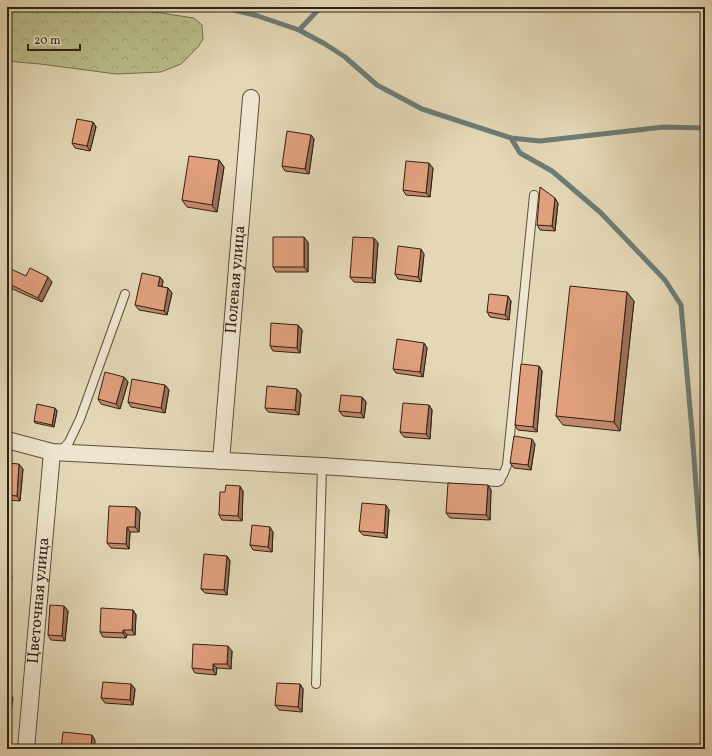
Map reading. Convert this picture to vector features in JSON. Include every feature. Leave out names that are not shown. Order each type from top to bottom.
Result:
[{"type":"street","name":"Полевая улица","points":[[221,461],[251,98]]},
{"type":"street","points":[[7,440],[56,452],[322,466],[497,478]]},
{"type":"street","name":"Цветочная улица","points":[[26,749],[56,452]]},
{"type":"lane","points":[[497,478],[504,475],[507,465],[534,195]]},
{"type":"lane","points":[[56,452],[69,442],[80,419],[125,294]]},
{"type":"lane","points":[[316,684],[322,466]]},
{"type":"green space","points":[[7,7],[129,7],[194,18],[202,25],[203,39],[198,47],[181,64],[161,72],[116,74],[7,61]]},
{"type":"building","points":[[77,119],[93,122],[87,146],[72,143]]},
{"type":"building","points":[[287,131],[311,135],[305,169],[282,166]]},
{"type":"building","points":[[189,156],[219,160],[212,205],[182,200]]},
{"type":"building","points":[[406,161],[429,163],[426,193],[403,190]]},
{"type":"building","points":[[540,187],[555,198],[552,226],[537,225]]},
{"type":"building","points":[[273,237],[304,237],[304,267],[273,267]]},
{"type":"building","points":[[353,237],[374,238],[372,278],[350,277]]},
{"type":"building","points":[[398,246],[421,249],[418,277],[395,274]]},
{"type":"building","points":[[30,268],[48,277],[38,298],[7,283],[7,278],[11,269],[26,276]]},
{"type":"building","points":[[142,273],[160,277],[158,286],[168,288],[164,311],[135,305]]},
{"type":"building","points":[[570,286],[627,292],[614,422],[556,416]]},
{"type":"building","points":[[489,294],[508,296],[505,315],[487,312]]},
{"type":"building","points":[[271,323],[298,325],[297,348],[270,346]]},
{"type":"building","points":[[397,339],[424,343],[420,372],[393,369]]},
{"type":"building","points":[[521,364],[539,366],[533,427],[515,425]]},
{"type":"building","points":[[105,372],[124,377],[116,404],[98,399]]},
{"type":"building","points":[[132,379],[165,385],[161,408],[128,402]]},
{"type":"building","points":[[267,386],[297,389],[295,410],[265,408]]},
{"type":"building","points":[[341,395],[362,397],[361,413],[339,411]]},
{"type":"building","points":[[403,403],[429,405],[426,434],[400,432]]},
{"type":"building","points":[[37,404],[55,408],[52,425],[34,421]]},
{"type":"building","points":[[514,436],[532,439],[528,465],[510,463]]},
{"type":"building","points":[[7,463],[19,464],[17,496],[7,495]]},
{"type":"building","points":[[448,483],[488,485],[486,515],[446,513]]},
{"type":"building","points":[[226,485],[240,486],[238,516],[219,515],[220,492],[225,492]]},
{"type":"building","points":[[362,503],[386,505],[384,533],[359,531]]},
{"type":"building","points":[[109,506],[136,507],[135,527],[127,527],[126,544],[107,543]]},
{"type":"building","points":[[252,525],[270,527],[268,547],[250,545]]},
{"type":"building","points":[[204,554],[227,556],[224,590],[201,589]]},
{"type":"building","points":[[7,571],[9,572],[7,590]]},
{"type":"building","points":[[50,605],[64,606],[62,636],[48,635]]},
{"type":"building","points":[[101,608],[133,610],[132,630],[123,630],[123,633],[100,632]]},
{"type":"building","points":[[193,644],[228,646],[227,664],[213,664],[213,670],[192,668]]},
{"type":"building","points":[[103,682],[131,684],[130,700],[101,698]]},
{"type":"building","points":[[277,683],[300,684],[298,707],[275,705]]},
{"type":"building","points":[[7,693],[10,693],[7,714]]},
{"type":"building","points":[[63,732],[92,735],[91,749],[61,749]]},
{"type":"waterway","points":[[222,7],[258,16],[299,30],[345,57],[377,85],[422,109],[511,138],[540,141],[664,127],[705,128]]},
{"type":"waterway","points":[[299,30],[321,7]]},
{"type":"waterway","points":[[511,138],[520,153],[552,171],[601,213],[665,280],[681,305],[701,553],[705,580]]}]
